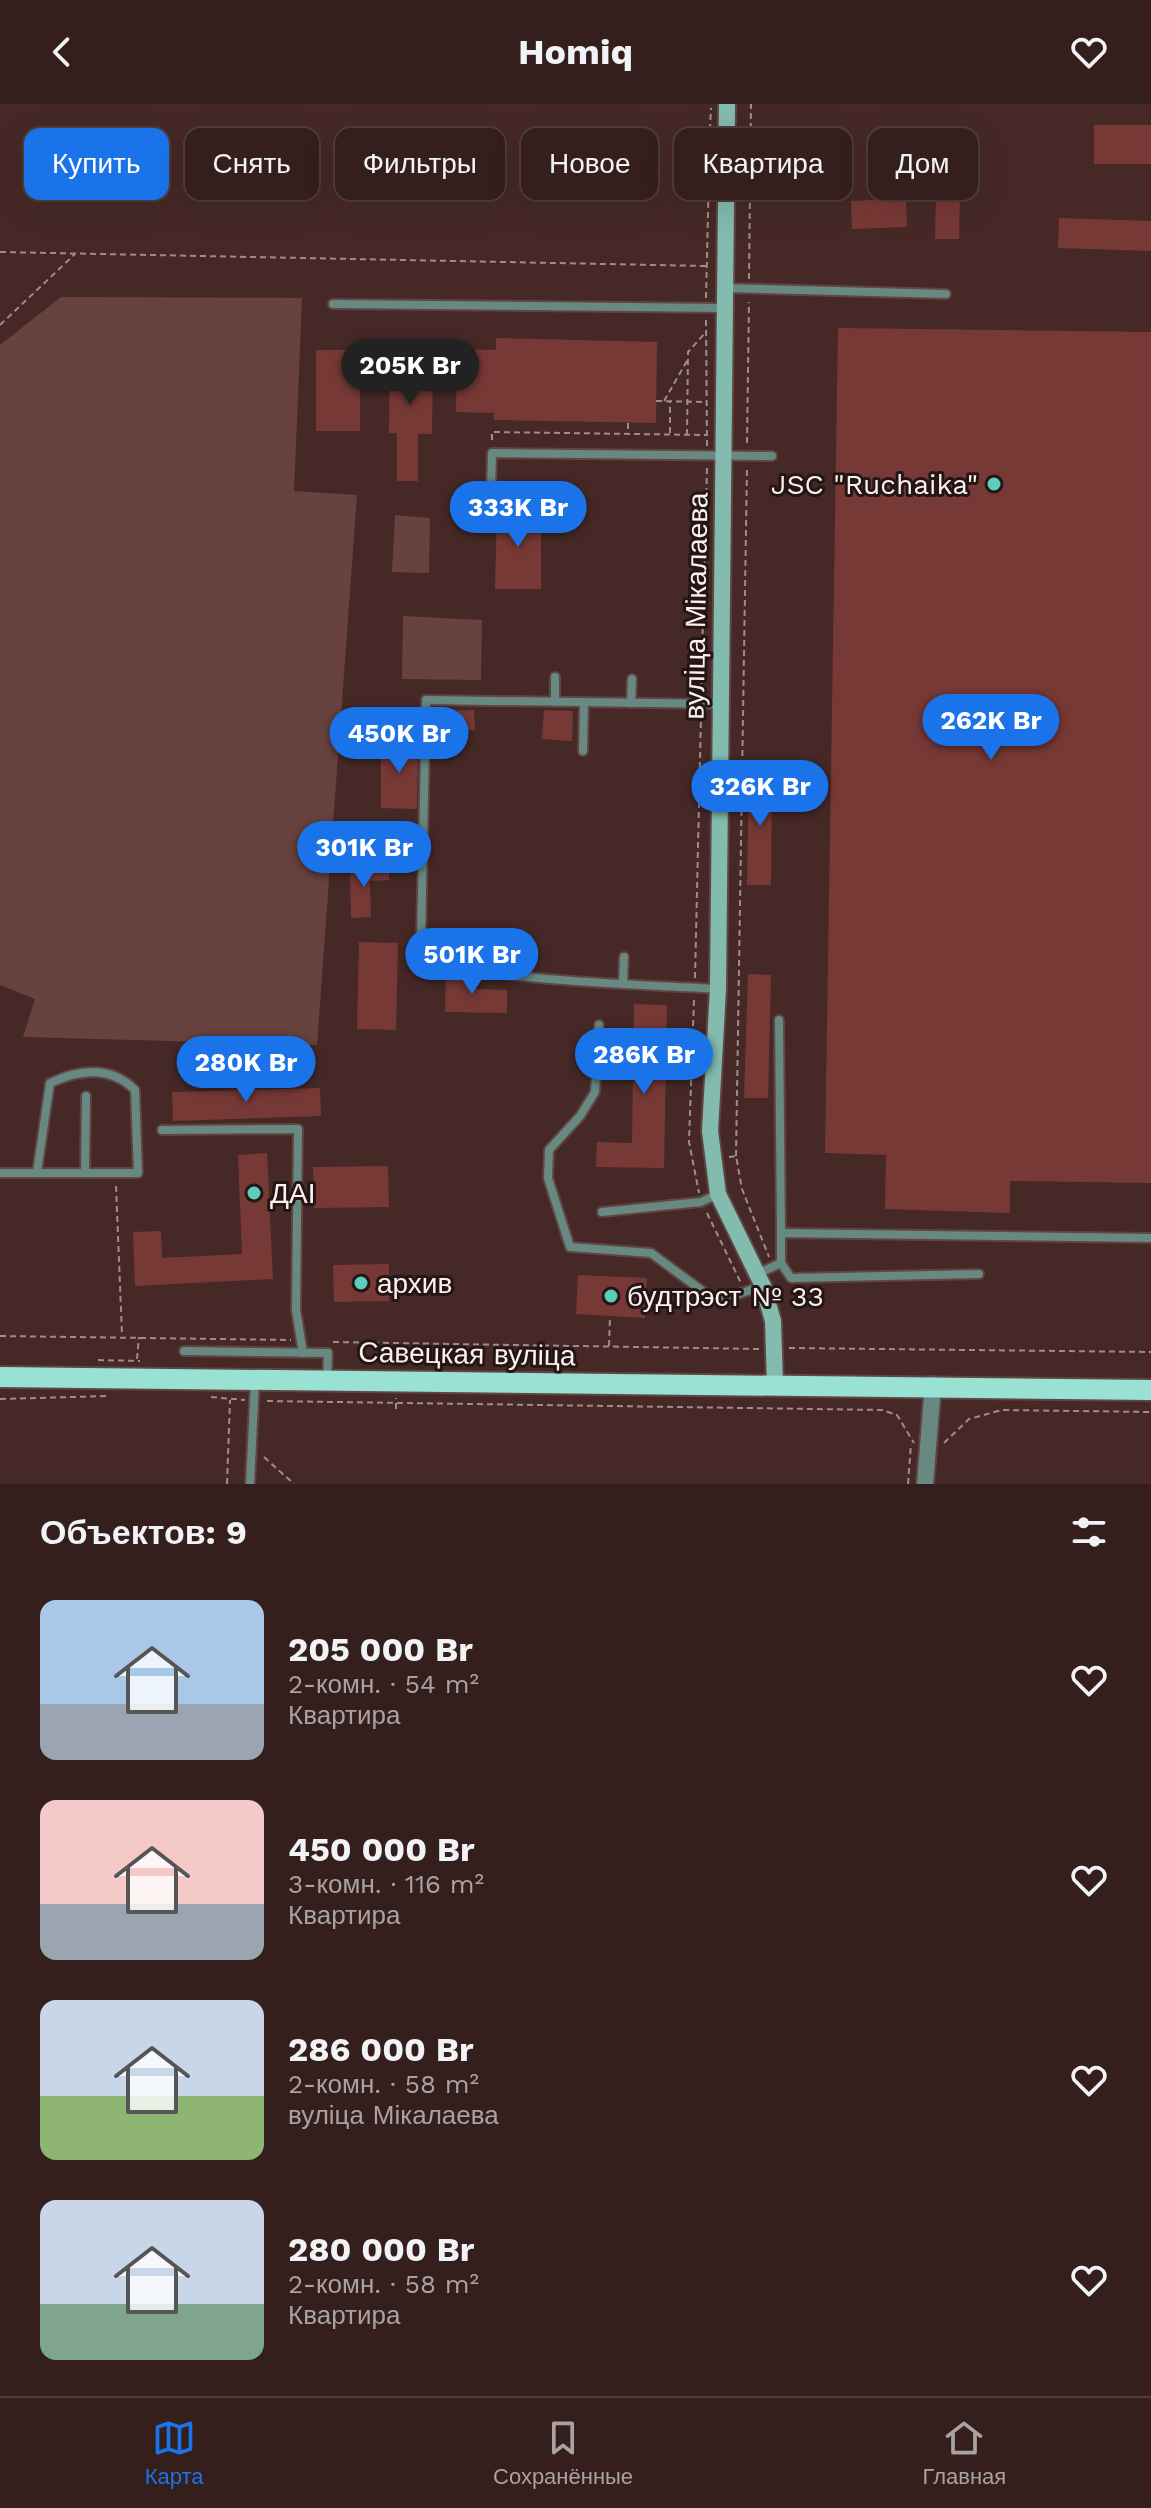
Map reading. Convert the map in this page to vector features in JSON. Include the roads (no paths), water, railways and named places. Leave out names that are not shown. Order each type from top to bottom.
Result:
[{"type":"main road","name":"вуліца Мікалаева","points":[[727,104],[727,128]]},
{"type":"main road","name":"вуліца Мікалаева","points":[[725,200],[718,989],[710,1131],[718,1194],[768,1272],[776,1349],[775,1385]]},
{"type":"main road","name":"Савецкая вуліца","points":[[0,1377],[255,1390],[327,1381],[933,1385],[1151,1390]]},
{"type":"street","points":[[925,1484],[920,1443],[933,1385]]},
{"type":"lane","points":[[724,288],[946,294]]},
{"type":"lane","points":[[333,304],[724,308]]},
{"type":"lane","points":[[490,524],[492,453],[772,456]]},
{"type":"lane","points":[[555,677],[555,702]]},
{"type":"lane","points":[[631,703],[632,679]]},
{"type":"lane","points":[[718,989],[511,975],[457,965],[432,955],[421,940],[426,700],[721,704]]},
{"type":"lane","points":[[583,751],[584,702]]},
{"type":"lane","points":[[457,965],[459,947]]},
{"type":"lane","points":[[623,983],[624,957]]},
{"type":"lane","points":[[599,1025],[595,1092],[549,1150],[548,1178],[570,1247],[651,1253],[716,1301],[768,1272],[781,1233],[779,1020]]},
{"type":"lane","points":[[0,1173],[138,1173],[135,1090],[123,1078],[93,1070],[50,1083],[37,1172]]},
{"type":"lane","points":[[85,1172],[86,1096]]},
{"type":"lane","points":[[162,1130],[298,1129],[296,1310],[303,1353]]},
{"type":"lane","points":[[602,1212],[701,1202],[718,1194]]},
{"type":"lane","points":[[781,1233],[1151,1238]]},
{"type":"lane","points":[[768,1272],[791,1278],[979,1274]]},
{"type":"lane","points":[[184,1351],[328,1353],[327,1381]]},
{"type":"lane","points":[[250,1484],[255,1390]]},
{"type":"place","name":"JSC \"Ruchaika\"","points":[[994,484]]},
{"type":"place","name":"ДАІ","points":[[254,1193]]},
{"type":"place","name":"архив","points":[[361,1283]]},
{"type":"place","name":"будтрэст № 33","points":[[611,1296]]}]
